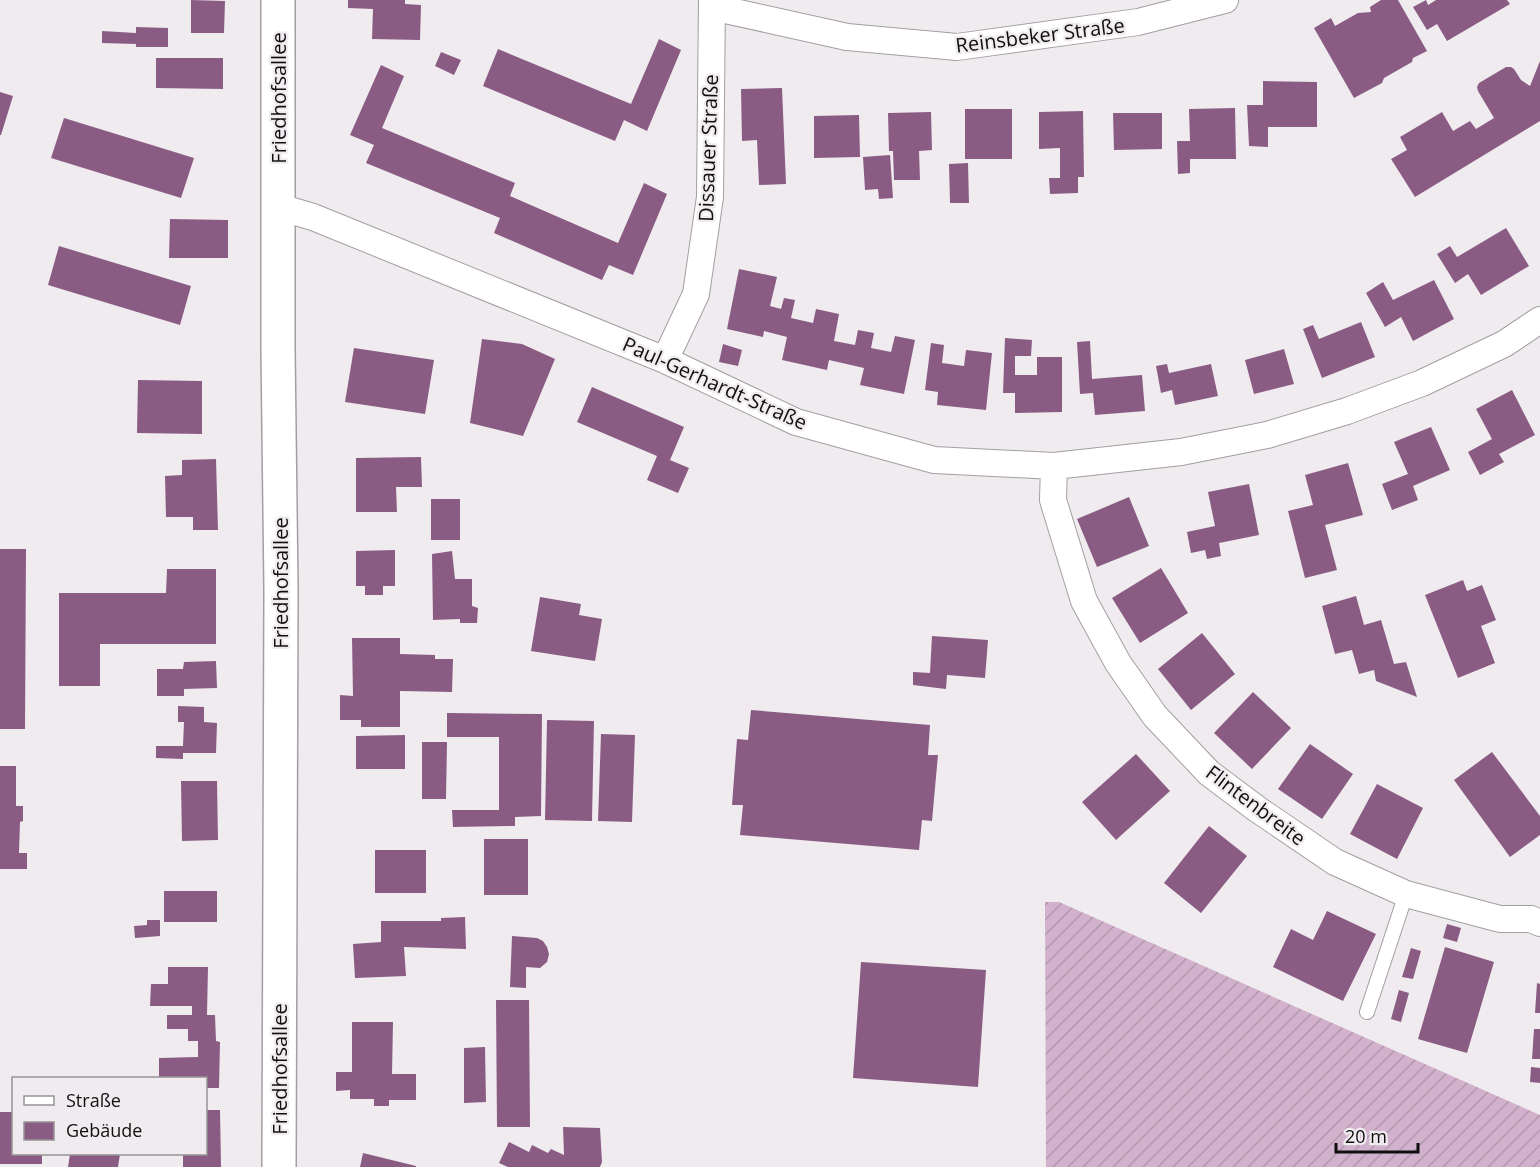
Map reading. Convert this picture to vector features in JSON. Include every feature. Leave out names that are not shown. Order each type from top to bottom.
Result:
[{"type":"street","name":"Friedhofsallee","points":[[278,0],[278,349],[281,577],[279,1167]]},
{"type":"street","name":"Reinsbeker Straße","points":[[712,4],[847,37],[957,47],[1139,11],[1225,0]]},
{"type":"street","name":"Dissauer Straße","points":[[665,360],[696,294],[710,197],[712,4]]},
{"type":"street","name":"Paul-Gerhardt-Straße","points":[[279,207],[313,217],[665,360],[796,422],[934,460],[1054,466],[1181,452],[1267,435],[1347,411],[1422,383],[1504,344],[1540,320]]},
{"type":"street","name":"Flintenbreite","points":[[1054,466],[1053,500],[1084,602],[1118,663],[1155,716],[1209,773],[1335,862],[1406,894],[1500,919],[1537,917]]},
{"type":"lane","points":[[1367,1012],[1406,894]]},
{"type":"shaded area","points":[[1045,902],[1059,902],[1540,1115],[1540,1167],[1046,1167]]},
{"type":"building","points":[[191,0],[225,1],[224,33],[191,33]]},
{"type":"building","points":[[348,0],[405,0],[405,4],[421,5],[420,40],[372,39],[373,9],[348,8]]},
{"type":"building","points":[[1381,0],[1398,0],[1427,51],[1384,78],[1382,83],[1354,98],[1314,28],[1331,18],[1335,26],[1358,13],[1371,12],[1370,7]]},
{"type":"building","points":[[1426,0],[1428,5],[1436,0],[1507,0],[1510,4],[1447,41],[1437,24],[1427,30],[1413,7]]},
{"type":"building","points":[[136,27],[168,28],[168,47],[136,47],[136,44],[102,43],[102,31],[136,33]]},
{"type":"building","points":[[659,39],[681,50],[647,131],[624,120],[615,141],[483,86],[498,49],[631,104]]},
{"type":"building","points":[[441,52],[461,60],[454,75],[435,66]]},
{"type":"building","points":[[156,58],[223,58],[223,89],[156,88]]},
{"type":"building","points":[[1540,61],[1540,121],[1415,197],[1391,159],[1407,150],[1400,137],[1442,112],[1453,131],[1470,121],[1476,129],[1494,118],[1478,91],[1479,83],[1506,67],[1511,67],[1521,80],[1530,86]]},
{"type":"building","points":[[381,65],[404,76],[382,128],[515,183],[510,196],[618,243],[644,183],[667,194],[633,275],[609,265],[602,280],[494,233],[500,218],[366,163],[374,145],[350,135]]},
{"type":"building","points":[[1263,81],[1317,82],[1317,127],[1268,127],[1268,147],[1249,146],[1247,105],[1263,105]]},
{"type":"building","points":[[782,88],[786,184],[759,185],[757,140],[742,141],[741,89]]},
{"type":"building","points":[[0,92],[13,96],[1,135],[0,135]]},
{"type":"building","points":[[1235,108],[1236,159],[1190,159],[1190,173],[1178,174],[1177,141],[1190,141],[1189,109]]},
{"type":"building","points":[[965,109],[1012,109],[1012,159],[965,159]]},
{"type":"building","points":[[1083,111],[1084,177],[1078,177],[1078,193],[1050,194],[1049,178],[1060,178],[1060,148],[1039,149],[1039,112]]},
{"type":"building","points":[[931,112],[932,150],[919,151],[920,180],[894,180],[893,151],[889,151],[888,113]]},
{"type":"building","points":[[1113,113],[1162,113],[1162,149],[1114,150]]},
{"type":"building","points":[[859,115],[860,157],[814,158],[814,116]]},
{"type":"building","points":[[64,118],[194,158],[181,198],[51,158]]},
{"type":"building","points":[[890,155],[893,198],[879,199],[878,189],[865,190],[863,157]]},
{"type":"building","points":[[968,163],[969,203],[950,203],[949,164]]},
{"type":"building","points":[[170,219],[228,220],[228,258],[169,258]]},
{"type":"building","points":[[1506,228],[1529,266],[1481,295],[1468,274],[1455,283],[1437,254],[1450,246],[1457,257]]},
{"type":"building","points":[[59,246],[191,286],[180,325],[48,285]]},
{"type":"building","points":[[739,269],[777,277],[770,306],[781,309],[784,298],[795,300],[791,318],[813,323],[816,309],[839,314],[834,341],[855,345],[858,330],[874,333],[871,348],[891,352],[895,336],[915,340],[904,394],[860,385],[864,368],[829,360],[827,370],[782,360],[787,337],[764,331],[763,337],[727,329]]},
{"type":"building","points":[[1434,280],[1454,319],[1413,341],[1401,317],[1385,327],[1366,293],[1383,282],[1393,300]]},
{"type":"building","points":[[1361,322],[1375,357],[1322,378],[1303,329],[1313,325],[1319,339]]},
{"type":"building","points":[[1005,338],[1032,340],[1031,356],[1015,356],[1015,375],[1037,375],[1037,357],[1062,357],[1062,412],[1015,413],[1015,393],[1003,393]]},
{"type":"building","points":[[482,339],[522,344],[555,359],[523,436],[470,423]]},
{"type":"building","points":[[1090,341],[1092,379],[1142,375],[1145,411],[1095,415],[1093,393],[1080,394],[1077,342]]},
{"type":"building","points":[[931,343],[944,345],[942,363],[964,366],[966,350],[992,353],[986,410],[937,405],[938,392],[925,390]]},
{"type":"building","points":[[723,344],[742,350],[738,366],[719,362]]},
{"type":"building","points":[[354,348],[434,360],[425,414],[345,402]]},
{"type":"building","points":[[1284,349],[1294,384],[1254,394],[1245,360]]},
{"type":"building","points":[[1167,364],[1169,373],[1211,364],[1218,396],[1175,405],[1172,390],[1161,393],[1156,366]]},
{"type":"building","points":[[138,380],[202,381],[202,434],[137,433]]},
{"type":"building","points":[[592,387],[684,427],[670,460],[689,468],[678,493],[647,480],[657,456],[577,422]]},
{"type":"building","points":[[1512,390],[1535,435],[1499,454],[1504,462],[1480,475],[1468,452],[1492,439],[1476,409]]},
{"type":"building","points":[[1431,427],[1450,470],[1413,486],[1418,500],[1392,510],[1382,484],[1408,474],[1394,442]]},
{"type":"building","points":[[421,457],[422,487],[396,487],[397,512],[356,512],[356,458]]},
{"type":"building","points":[[216,459],[218,530],[193,530],[193,517],[166,517],[165,476],[182,475],[182,460]]},
{"type":"building","points":[[1348,463],[1363,515],[1325,525],[1337,570],[1305,578],[1288,511],[1313,505],[1305,475]]},
{"type":"building","points":[[1249,484],[1259,535],[1219,543],[1221,556],[1207,559],[1205,550],[1191,553],[1187,532],[1215,526],[1208,492]]},
{"type":"building","points":[[1129,497],[1149,546],[1097,567],[1077,519]]},
{"type":"building","points":[[431,499],[460,499],[460,540],[431,540]]},
{"type":"building","points":[[0,549],[26,549],[25,729],[0,729]]},
{"type":"building","points":[[395,550],[395,586],[383,586],[383,595],[365,595],[365,586],[356,586],[356,551]]},
{"type":"building","points":[[452,551],[455,579],[472,579],[472,606],[478,608],[477,623],[460,623],[460,619],[433,620],[432,554]]},
{"type":"building","points":[[1161,568],[1188,613],[1140,643],[1112,598]]},
{"type":"building","points":[[167,569],[216,569],[216,644],[100,644],[100,686],[59,686],[59,593],[166,593]]},
{"type":"building","points":[[1463,580],[1467,591],[1482,585],[1496,620],[1481,626],[1495,663],[1458,678],[1425,595]]},
{"type":"building","points":[[1356,596],[1364,625],[1381,620],[1394,664],[1406,662],[1417,697],[1376,681],[1374,670],[1359,674],[1352,650],[1335,654],[1322,606]]},
{"type":"building","points":[[540,597],[581,604],[579,615],[602,619],[595,661],[531,651]]},
{"type":"building","points":[[1202,633],[1235,674],[1191,710],[1158,669]]},
{"type":"building","points":[[932,636],[988,640],[985,678],[947,675],[946,689],[913,685],[913,672],[930,673]]},
{"type":"building","points":[[352,638],[400,638],[400,654],[435,655],[435,659],[453,659],[452,692],[400,691],[400,727],[361,727],[361,720],[340,720],[340,695],[353,696]]},
{"type":"building","points":[[216,661],[217,688],[184,689],[184,696],[157,696],[157,669],[183,669],[184,662]]},
{"type":"building","points":[[1253,692],[1291,728],[1252,769],[1214,733]]},
{"type":"building","points":[[178,706],[204,707],[204,722],[217,723],[216,753],[183,753],[183,759],[156,758],[156,746],[183,746],[184,722],[178,722]]},
{"type":"building","points":[[751,710],[930,725],[928,755],[938,755],[932,821],[922,820],[919,850],[740,835],[743,805],[732,805],[737,739],[748,740]]},
{"type":"building","points":[[447,713],[542,714],[541,816],[515,817],[515,826],[453,827],[452,810],[499,810],[499,737],[447,737]]},
{"type":"building","points":[[547,720],[594,721],[592,821],[545,820]]},
{"type":"building","points":[[601,734],[635,735],[632,822],[598,821]]},
{"type":"building","points":[[405,735],[405,769],[356,769],[356,736]]},
{"type":"building","points":[[422,742],[447,742],[446,799],[422,799]]},
{"type":"building","points":[[1310,744],[1353,774],[1322,819],[1278,789]]},
{"type":"building","points":[[1492,752],[1540,816],[1540,835],[1510,857],[1454,780]]},
{"type":"building","points":[[1136,754],[1170,791],[1116,840],[1082,802]]},
{"type":"building","points":[[0,766],[16,766],[16,806],[23,806],[19,853],[27,853],[27,869],[0,869]]},
{"type":"building","points":[[181,781],[217,781],[218,840],[182,841]]},
{"type":"building","points":[[1377,784],[1423,808],[1397,859],[1350,834]]},
{"type":"building","points":[[1209,826],[1247,856],[1201,913],[1164,883]]},
{"type":"building","points":[[484,839],[528,839],[528,895],[484,895]]},
{"type":"building","points":[[375,850],[426,850],[426,893],[375,893]]},
{"type":"building","points":[[164,891],[217,891],[217,922],[164,922]]},
{"type":"building","points":[[1327,911],[1376,934],[1343,1001],[1273,967],[1291,929],[1313,940]]},
{"type":"building","points":[[465,917],[466,949],[404,947],[406,976],[355,978],[353,944],[381,942],[381,921],[441,921],[441,918]]},
{"type":"building","points":[[147,920],[160,920],[160,936],[135,938],[134,926],[147,925]]},
{"type":"building","points":[[1447,924],[1461,928],[1457,942],[1443,938]]},
{"type":"building","points":[[512,936],[537,938],[543,941],[549,954],[547,962],[540,968],[526,967],[526,988],[510,987]]},
{"type":"building","points":[[1445,947],[1494,962],[1467,1053],[1418,1039]]},
{"type":"building","points":[[1411,948],[1421,951],[1413,979],[1402,977]]},
{"type":"building","points":[[861,962],[986,970],[978,1087],[853,1078]]},
{"type":"building","points":[[168,967],[208,967],[207,1015],[215,1015],[216,1041],[220,1042],[219,1088],[207,1088],[207,1077],[159,1077],[159,1058],[198,1057],[198,1041],[188,1041],[188,1029],[167,1029],[167,1015],[192,1015],[192,1006],[150,1006],[151,984],[168,984]]},
{"type":"building","points":[[1537,983],[1540,984],[1540,1013],[1535,1013]]},
{"type":"building","points":[[1399,990],[1409,993],[1401,1022],[1391,1019]]},
{"type":"building","points":[[496,1000],[529,1000],[530,1127],[497,1127]]},
{"type":"building","points":[[352,1022],[393,1022],[392,1074],[416,1074],[416,1100],[389,1100],[389,1106],[374,1106],[374,1099],[350,1099],[350,1090],[336,1091],[336,1072],[352,1072]]},
{"type":"building","points":[[1534,1029],[1540,1029],[1540,1059],[1532,1059]]},
{"type":"building","points":[[485,1047],[486,1102],[464,1103],[464,1048]]},
{"type":"building","points":[[1531,1067],[1540,1068],[1540,1083],[1530,1082]]},
{"type":"building","points":[[207,1110],[220,1110],[221,1167],[183,1167],[183,1155],[207,1155]]},
{"type":"building","points":[[0,1112],[12,1112],[12,1155],[42,1155],[42,1164],[0,1164]]},
{"type":"building","points":[[563,1127],[600,1128],[602,1162],[600,1167],[508,1167],[499,1163],[509,1142],[529,1152],[532,1145],[548,1153],[551,1149],[564,1155]]},
{"type":"building","points":[[363,1153],[416,1166],[416,1167],[360,1167]]},
{"type":"building","points":[[70,1155],[120,1155],[118,1167],[68,1167]]}]
